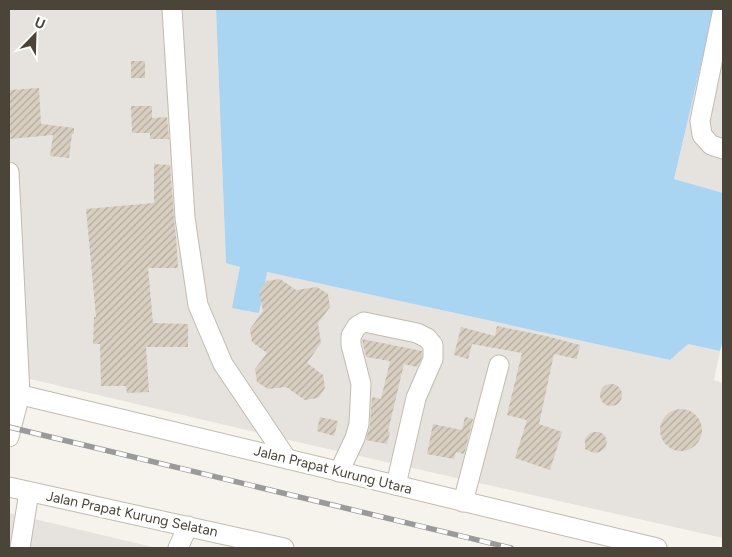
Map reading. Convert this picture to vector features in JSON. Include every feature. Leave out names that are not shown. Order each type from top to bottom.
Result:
[{"type":"street","points":[[172,9],[185,218],[198,305],[223,364],[287,459]]},
{"type":"street","points":[[723,9],[700,121],[702,135],[711,145],[723,150]]},
{"type":"street","points":[[9,172],[14,393],[9,437]]},
{"type":"street","points":[[339,472],[355,438],[359,424],[361,384],[351,345],[352,336],[357,326],[364,322],[417,333],[427,338],[433,345],[433,359],[416,398],[396,486]]},
{"type":"street","points":[[463,502],[499,365]]},
{"type":"street","name":"Jalan Prapat Kurung Utara","points":[[14,393],[657,548]]},
{"type":"street","name":"Jalan Prapat Kurung Selatan","points":[[9,487],[284,548]]},
{"type":"street","points":[[20,548],[29,492]]},
{"type":"street","points":[[178,548],[188,526]]},
{"type":"shaded area","points":[[9,9],[216,9],[226,263],[670,360],[688,344],[720,351],[714,380],[723,383],[723,538],[306,444],[9,374]]},
{"type":"shaded area","points":[[714,9],[723,9],[723,193],[674,179]]},
{"type":"shaded area","points":[[9,513],[157,548],[9,548]]},
{"type":"water","points":[[216,9],[714,9],[674,179],[723,193],[723,340],[720,351],[688,344],[670,360],[267,272],[259,313],[232,308],[240,267],[226,263]]},
{"type":"building","points":[[131,61],[145,61],[145,78],[131,78]]},
{"type":"building","points":[[39,88],[41,124],[74,128],[69,158],[50,156],[53,135],[9,139],[9,90]]},
{"type":"building","points":[[131,106],[152,106],[152,118],[167,117],[169,139],[150,139],[150,133],[132,133]]},
{"type":"building","points":[[154,164],[170,165],[178,268],[148,268],[153,323],[188,324],[188,347],[146,347],[149,392],[127,393],[126,386],[101,386],[100,344],[93,344],[94,317],[96,317],[86,209],[154,203]]},
{"type":"building","points":[[280,279],[296,290],[317,287],[328,294],[330,307],[318,323],[321,343],[307,363],[323,375],[325,388],[318,398],[305,400],[286,387],[268,389],[257,382],[255,369],[267,353],[252,342],[250,329],[263,311],[259,291],[267,281]]},
{"type":"building","points":[[497,326],[580,345],[577,359],[554,354],[539,424],[562,432],[550,470],[515,458],[527,420],[507,415],[522,353],[472,344],[468,359],[454,355],[461,327],[495,336]]},
{"type":"building","points":[[362,339],[422,351],[422,357],[417,367],[404,364],[388,431],[390,432],[387,444],[366,440],[370,425],[372,397],[381,399],[390,361],[366,357]]},
{"type":"building","points":[[611,384],[619,387],[622,395],[619,403],[611,406],[603,403],[600,395],[603,387]]},
{"type":"building","points":[[685,409],[693,412],[699,418],[702,430],[699,442],[693,448],[677,451],[669,448],[663,442],[660,426],[663,418],[669,412]]},
{"type":"building","points":[[320,417],[338,421],[334,436],[317,431]]},
{"type":"building","points":[[465,417],[473,419],[464,454],[456,452],[454,459],[427,454],[433,424],[462,430]]},
{"type":"building","points":[[594,432],[600,432],[605,436],[607,442],[605,448],[600,452],[594,453],[585,449],[585,439]]},
{"type":"railway","points":[[9,427],[511,548]]}]
